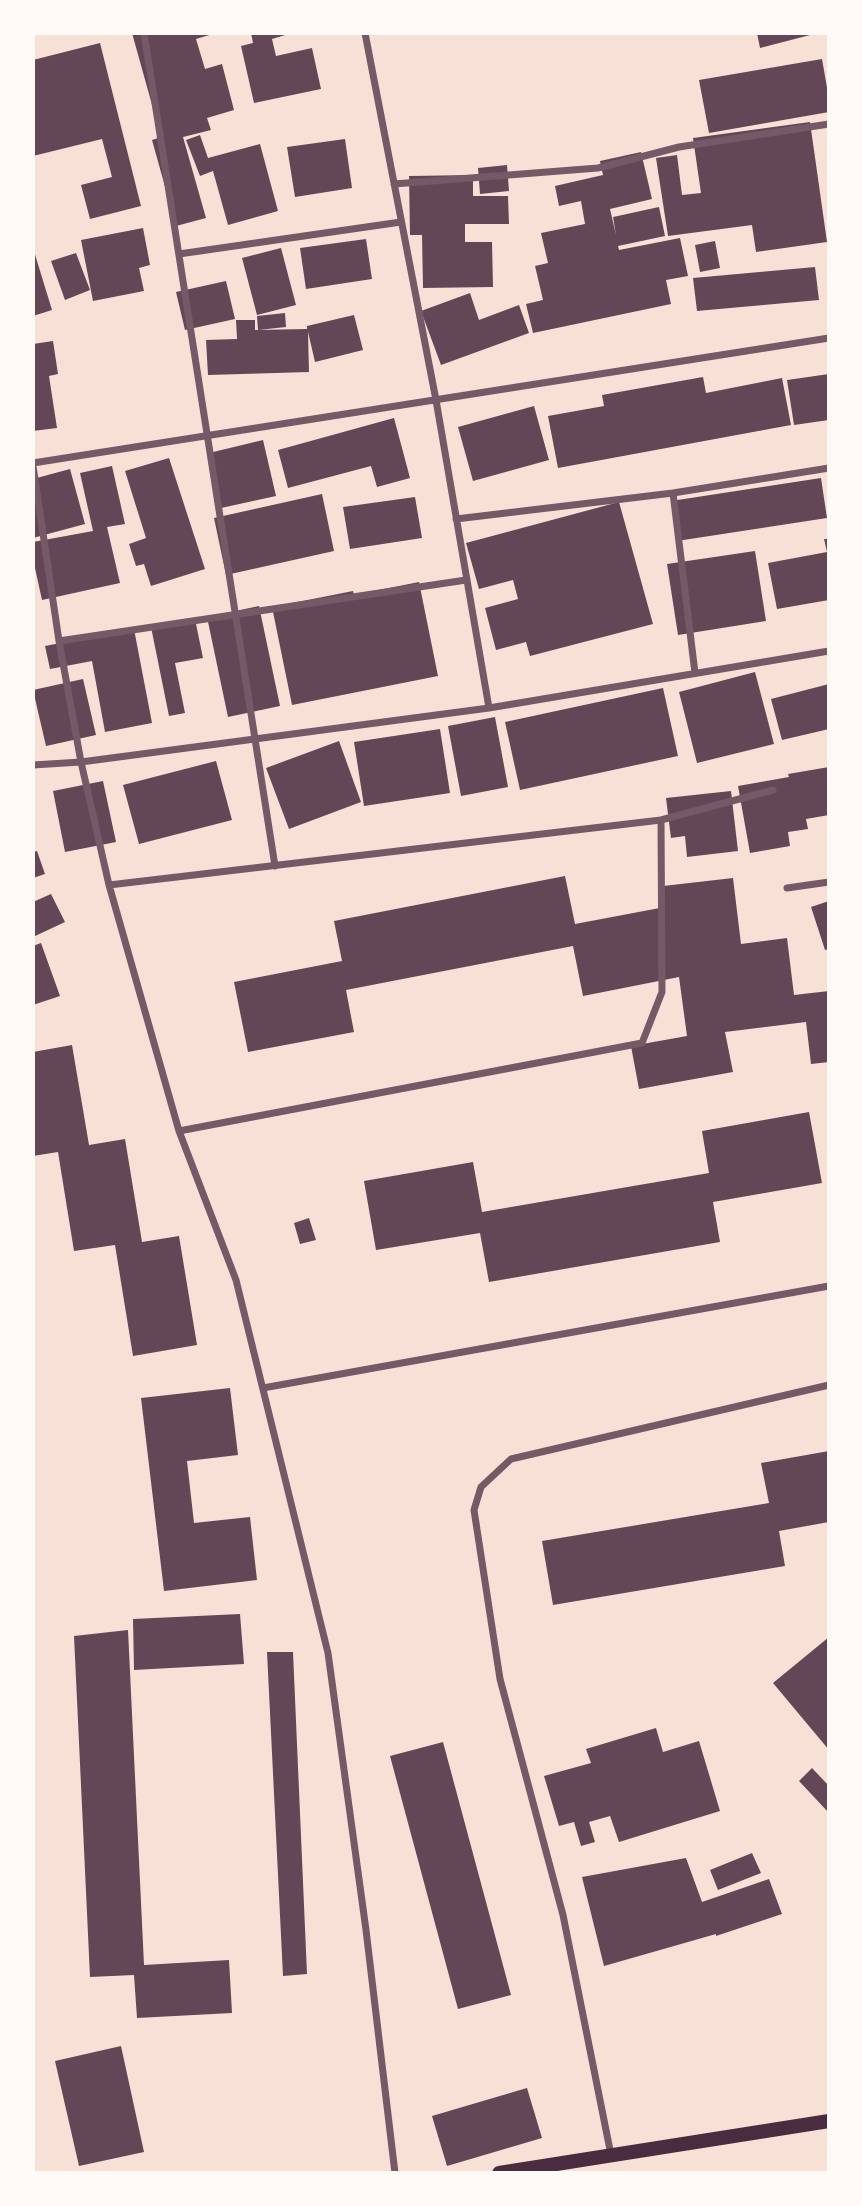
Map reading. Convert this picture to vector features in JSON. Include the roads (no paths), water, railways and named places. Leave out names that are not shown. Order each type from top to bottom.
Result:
[{"type":"main road","points":[[499,2173],[829,2121]]},
{"type":"street","points":[[144,33],[275,866]]},
{"type":"street","points":[[365,33],[436,400],[489,708]]},
{"type":"street","points":[[394,184],[598,168],[679,147],[829,124]]},
{"type":"street","points":[[179,254],[401,222]]},
{"type":"street","points":[[395,2173],[366,1930],[328,1653],[236,1280],[179,1131],[109,885],[81,762],[59,641],[33,464],[829,338]]},
{"type":"street","points":[[456,519],[673,493],[829,467]]},
{"type":"street","points":[[673,493],[695,673]]},
{"type":"street","points":[[59,641],[466,580]]},
{"type":"street","points":[[33,765],[81,762],[489,708],[829,651]]},
{"type":"street","points":[[109,885],[661,820],[773,790]]},
{"type":"street","points":[[179,1131],[642,1043],[662,992],[661,820]]},
{"type":"street","points":[[787,888],[829,882]]},
{"type":"street","points":[[263,1388],[829,1286]]},
{"type":"street","points":[[611,2155],[563,1915],[500,1679],[474,1510],[481,1487],[511,1459],[829,1385]]}]
